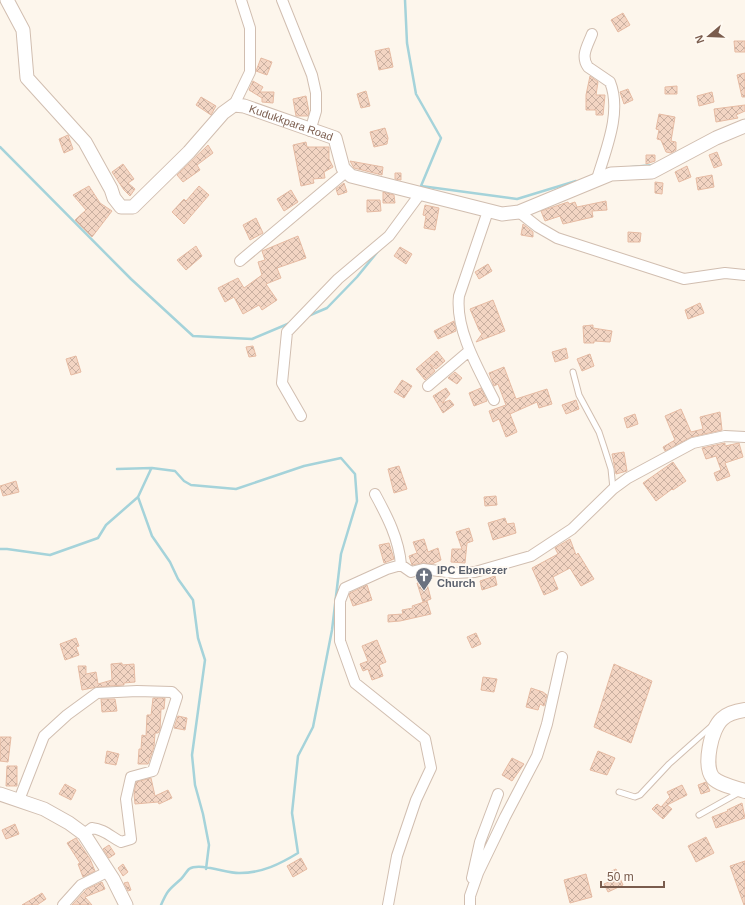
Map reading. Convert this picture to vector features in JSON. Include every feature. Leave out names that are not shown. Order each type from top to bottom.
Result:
[{"type":"main road","points":[[744,791],[717,781],[710,771],[711,740],[715,728],[722,718],[737,711],[745,710]]},
{"type":"street","name":"Kudukkpara Road","points":[[7,0],[23,30],[27,78],[84,142],[111,188],[114,198],[121,207],[133,207],[189,152],[223,113],[234,105],[244,106],[310,131],[336,138],[341,163],[346,172]]},
{"type":"street","points":[[234,105],[250,72],[250,28],[241,0]]},
{"type":"street","points":[[282,0],[312,75],[316,93],[316,111],[310,131]]},
{"type":"street","points":[[592,34],[583,56],[585,63],[610,82],[615,103],[612,124],[597,179]]},
{"type":"street","points":[[240,261],[346,172],[351,176],[502,214],[519,212],[611,174],[652,172],[716,138],[745,126]]},
{"type":"street","points":[[302,416],[282,383],[287,332],[338,279],[389,236],[420,194]]},
{"type":"street","points":[[488,211],[458,296],[457,307],[469,351],[494,400]]},
{"type":"street","points":[[519,212],[538,227],[557,238],[684,279],[724,273],[745,275]]},
{"type":"street","points":[[428,386],[469,351]]},
{"type":"street","points":[[401,565],[411,572],[423,569],[456,573],[475,572],[531,556],[572,530],[613,489],[628,478],[693,443],[726,436],[745,436]]},
{"type":"street","points":[[375,494],[396,539],[400,551],[401,565]]},
{"type":"street","points":[[388,905],[397,856],[416,800],[431,768],[425,739],[355,683],[340,641],[339,622],[340,601],[344,588],[387,569],[401,565]]},
{"type":"street","points":[[470,900],[499,828],[537,756],[547,724],[562,657]]},
{"type":"street","points":[[19,800],[44,736],[67,715],[97,693],[137,691],[172,692],[177,697],[154,771],[131,777],[126,799],[131,839],[121,842],[97,828],[92,828],[84,834]]},
{"type":"street","points":[[0,794],[44,809],[69,823],[84,834],[126,905]]},
{"type":"street","points":[[470,900],[473,872],[480,842],[498,794]]},
{"type":"street","points":[[64,905],[81,885],[107,872]]},
{"type":"lane","points":[[573,372],[579,395],[599,432],[611,469],[613,489]]},
{"type":"lane","points":[[619,792],[635,797],[640,795],[669,764],[709,726],[722,718]]},
{"type":"lane","points":[[700,815],[744,791]]},
{"type":"building","points":[[623,13],[630,25],[618,32],[611,20]]},
{"type":"building","points":[[734,41],[745,41],[745,52],[735,52]]},
{"type":"building","points":[[389,48],[393,67],[379,70],[375,51]]},
{"type":"building","points":[[261,58],[272,62],[267,75],[256,71]]},
{"type":"building","points":[[745,73],[745,97],[742,97],[737,75]]},
{"type":"building","points":[[590,76],[598,82],[596,95],[605,95],[603,115],[596,115],[596,110],[586,110],[586,95]]},
{"type":"building","points":[[253,81],[263,87],[260,92],[274,92],[273,103],[262,102],[262,98],[249,90]]},
{"type":"building","points":[[677,86],[677,94],[665,94],[665,87]]},
{"type":"building","points":[[628,89],[633,100],[624,104],[620,92]]},
{"type":"building","points":[[366,91],[370,106],[361,108],[357,94]]},
{"type":"building","points":[[712,92],[714,102],[699,106],[697,96]]},
{"type":"building","points":[[306,96],[309,112],[308,116],[296,116],[293,99]]},
{"type":"building","points":[[201,97],[216,106],[211,115],[196,105]]},
{"type":"building","points":[[745,105],[745,111],[736,115],[738,118],[716,122],[714,109]]},
{"type":"building","points":[[659,114],[675,117],[671,141],[676,142],[676,150],[671,153],[666,152],[661,140],[657,139],[659,130],[656,129]]},
{"type":"building","points":[[385,128],[388,138],[387,144],[374,147],[370,132]]},
{"type":"building","points":[[68,135],[73,149],[64,153],[59,139]]},
{"type":"building","points":[[306,142],[307,147],[329,147],[329,159],[333,167],[324,172],[325,178],[313,179],[314,183],[301,186],[293,145]]},
{"type":"building","points":[[208,145],[213,153],[197,165],[200,170],[183,182],[177,175]]},
{"type":"building","points":[[717,152],[722,165],[714,168],[709,155]]},
{"type":"building","points":[[646,155],[655,155],[655,161],[646,164]]},
{"type":"building","points":[[350,161],[383,167],[382,175],[354,168]]},
{"type":"building","points":[[123,164],[134,179],[128,183],[135,189],[130,196],[112,172]]},
{"type":"building","points":[[687,166],[691,177],[679,182],[675,172]]},
{"type":"building","points":[[395,173],[401,173],[401,180],[395,179]]},
{"type":"building","points":[[712,175],[714,187],[698,190],[696,178]]},
{"type":"building","points":[[655,182],[663,183],[662,194],[655,193]]},
{"type":"building","points":[[344,183],[347,192],[338,195],[336,189]]},
{"type":"building","points":[[89,186],[100,203],[112,211],[92,237],[75,220],[86,210],[73,195]]},
{"type":"building","points":[[199,186],[209,195],[184,224],[172,212],[184,199],[186,201]]},
{"type":"building","points":[[291,190],[298,202],[284,211],[277,199]]},
{"type":"building","points":[[383,192],[394,195],[395,203],[383,203]]},
{"type":"building","points":[[367,200],[380,200],[381,211],[367,212]]},
{"type":"building","points":[[606,201],[607,210],[592,211],[593,217],[563,224],[560,216],[545,221],[541,211],[568,202],[569,204],[575,202],[577,207]]},
{"type":"building","points":[[425,205],[439,208],[435,230],[424,228],[426,216],[423,215]]},
{"type":"building","points":[[256,218],[263,233],[250,240],[243,225]]},
{"type":"building","points":[[523,224],[533,232],[533,237],[521,235]]},
{"type":"building","points":[[628,232],[641,233],[640,242],[628,242]]},
{"type":"building","points":[[298,236],[306,258],[277,268],[281,278],[266,284],[277,300],[262,310],[259,305],[243,314],[234,297],[225,302],[218,288],[238,278],[244,288],[262,275],[258,262],[265,260],[262,251]]},
{"type":"building","points":[[196,246],[202,256],[186,270],[177,260]]},
{"type":"building","points":[[400,247],[412,254],[406,264],[394,256]]},
{"type":"building","points":[[488,264],[492,271],[479,279],[475,272]]},
{"type":"building","points":[[493,300],[505,331],[476,342],[482,334],[470,309]]},
{"type":"building","points":[[700,303],[704,313],[688,319],[685,310]]},
{"type":"building","points":[[454,321],[456,331],[438,339],[434,331]]},
{"type":"building","points":[[593,325],[593,328],[612,331],[610,342],[594,341],[594,343],[584,343],[583,326]]},
{"type":"building","points":[[253,346],[256,356],[249,357],[246,347]]},
{"type":"building","points":[[566,348],[568,358],[555,362],[552,352]]},
{"type":"building","points":[[437,351],[445,361],[436,369],[430,364],[435,371],[425,380],[416,369]]},
{"type":"building","points":[[590,354],[594,366],[582,371],[577,359]]},
{"type":"building","points":[[76,356],[81,372],[71,375],[66,359]]},
{"type":"building","points":[[504,367],[516,399],[547,389],[552,404],[539,408],[537,402],[510,414],[517,432],[506,437],[499,419],[493,422],[489,411],[506,405],[498,384],[494,386],[489,373]]},
{"type":"building","points":[[455,372],[462,378],[457,384],[448,378]]},
{"type":"building","points":[[402,380],[412,386],[404,398],[394,392]]},
{"type":"building","points":[[446,388],[450,394],[442,403],[450,400],[454,405],[443,413],[433,396]]},
{"type":"building","points":[[481,388],[487,401],[474,406],[469,393]]},
{"type":"building","points":[[576,400],[579,409],[566,414],[562,405]]},
{"type":"building","points":[[681,409],[691,432],[703,429],[700,417],[720,412],[722,430],[691,437],[665,451],[663,447],[675,440],[665,416]]},
{"type":"building","points":[[635,414],[638,424],[627,428],[624,418]]},
{"type":"building","points":[[725,443],[725,446],[739,443],[743,457],[725,463],[730,476],[717,481],[714,473],[721,470],[716,456],[706,459],[702,448]]},
{"type":"building","points":[[624,452],[627,471],[616,474],[612,454]]},
{"type":"building","points":[[673,462],[686,481],[656,501],[643,483]]},
{"type":"building","points":[[399,466],[407,489],[394,493],[388,469]]},
{"type":"building","points":[[16,481],[19,492],[3,496],[0,486]]},
{"type":"building","points":[[496,496],[497,505],[485,506],[484,497]]},
{"type":"building","points":[[505,518],[507,524],[514,523],[516,533],[493,540],[488,523]]},
{"type":"building","points":[[469,528],[473,541],[467,543],[465,563],[451,562],[452,549],[462,549],[456,532]]},
{"type":"building","points":[[424,539],[428,552],[438,548],[441,560],[432,564],[422,563],[412,565],[409,556],[417,553],[413,542]]},
{"type":"building","points":[[570,539],[576,555],[578,553],[594,579],[581,586],[570,568],[553,577],[558,589],[544,595],[532,568],[558,554],[555,548]]},
{"type":"building","points":[[389,543],[394,559],[384,563],[379,545]]},
{"type":"building","points":[[495,576],[497,585],[482,590],[480,581]]},
{"type":"building","name":"IPC Ebenezer Church","points":[[426,580],[431,599],[423,602],[417,583]]},
{"type":"building","points":[[367,585],[372,600],[353,606],[349,595],[350,593]]},
{"type":"building","points":[[427,601],[431,614],[400,621],[388,622],[388,615],[403,614],[402,610],[413,608],[412,606]]},
{"type":"building","points":[[476,633],[481,644],[472,648],[467,637]]},
{"type":"building","points":[[76,638],[79,646],[76,647],[79,655],[65,660],[60,644]]},
{"type":"building","points":[[377,640],[386,662],[379,665],[383,676],[372,680],[368,669],[363,671],[360,664],[368,661],[362,646]]},
{"type":"building","points":[[122,663],[122,665],[134,664],[135,682],[124,683],[124,685],[97,687],[82,690],[78,666],[86,666],[86,674],[96,672],[98,684],[112,680],[111,664]]},
{"type":"building","points":[[614,664],[652,681],[631,743],[594,727]]},
{"type":"building","points":[[483,677],[497,679],[494,692],[481,690]]},
{"type":"building","points":[[531,688],[547,695],[544,706],[540,704],[538,710],[526,707]]},
{"type":"building","points":[[153,698],[165,698],[164,709],[161,709],[160,730],[158,733],[155,733],[154,747],[148,764],[138,764],[142,735],[146,736],[147,715],[151,715]]},
{"type":"building","points":[[101,699],[115,699],[117,711],[102,712]]},
{"type":"building","points":[[178,716],[187,718],[185,730],[174,728]]},
{"type":"building","points":[[0,737],[11,737],[8,762],[0,761]]},
{"type":"building","points":[[107,751],[119,754],[116,765],[105,763]]},
{"type":"building","points":[[598,751],[615,758],[607,775],[590,770]]},
{"type":"building","points":[[512,758],[524,764],[512,781],[502,775]]},
{"type":"building","points":[[7,766],[17,766],[17,786],[6,786]]},
{"type":"building","points":[[151,778],[155,796],[168,790],[172,798],[159,804],[158,802],[135,804],[134,794],[136,782]]},
{"type":"building","points":[[706,782],[710,791],[701,794],[698,785]]},
{"type":"building","points":[[65,784],[76,790],[71,800],[59,794]]},
{"type":"building","points":[[682,785],[687,795],[667,805],[672,809],[663,819],[652,809],[657,804],[661,807],[670,797],[667,792]]},
{"type":"building","points":[[742,803],[745,818],[716,828],[712,817],[728,811],[727,810]]},
{"type":"building","points":[[15,824],[19,834],[6,839],[2,830]]},
{"type":"building","points":[[706,837],[714,853],[696,862],[688,846]]},
{"type":"building","points":[[76,838],[90,859],[95,871],[83,877],[78,864],[80,863],[67,843]]},
{"type":"building","points":[[109,845],[115,854],[109,858],[103,849]]},
{"type":"building","points":[[301,858],[307,869],[293,877],[287,866]]},
{"type":"building","points":[[745,861],[745,905],[744,905],[730,866]]},
{"type":"building","points":[[123,864],[128,872],[123,876],[118,868]]},
{"type":"building","points":[[616,869],[623,885],[608,892],[604,884],[611,881],[607,873]]},
{"type":"building","points":[[586,874],[592,897],[570,903],[564,880]]},
{"type":"building","points":[[102,882],[105,889],[85,897],[92,905],[72,905],[87,889]]},
{"type":"building","points":[[128,882],[131,890],[128,891],[124,883]]},
{"type":"building","points":[[42,893],[46,899],[37,905],[22,905]]},
{"type":"waterway","points":[[405,0],[407,43],[416,94],[441,138],[421,186],[517,199],[576,181]]},
{"type":"waterway","points":[[0,147],[131,279],[193,336],[252,339],[290,323]]},
{"type":"waterway","points":[[611,169],[653,165]]},
{"type":"waterway","points":[[308,316],[327,308],[357,277],[379,250]]},
{"type":"waterway","points":[[117,469],[152,468],[175,471],[184,481],[191,485],[236,489],[304,466],[341,458],[355,474],[357,501],[341,554],[332,630],[313,727],[298,756],[292,813],[298,853],[263,870],[248,873],[235,873],[207,867],[194,867],[189,869],[169,890],[161,905]]},
{"type":"waterway","points":[[151,469],[138,497],[152,536],[170,562],[178,579],[193,600],[198,638],[205,660],[192,755],[195,785],[203,814],[209,845],[206,869]]},
{"type":"waterway","points":[[0,549],[50,555],[98,538],[106,525],[138,497]]},
{"type":"place","name":"IPC Ebenezer Church","points":[[424,591]]}]
